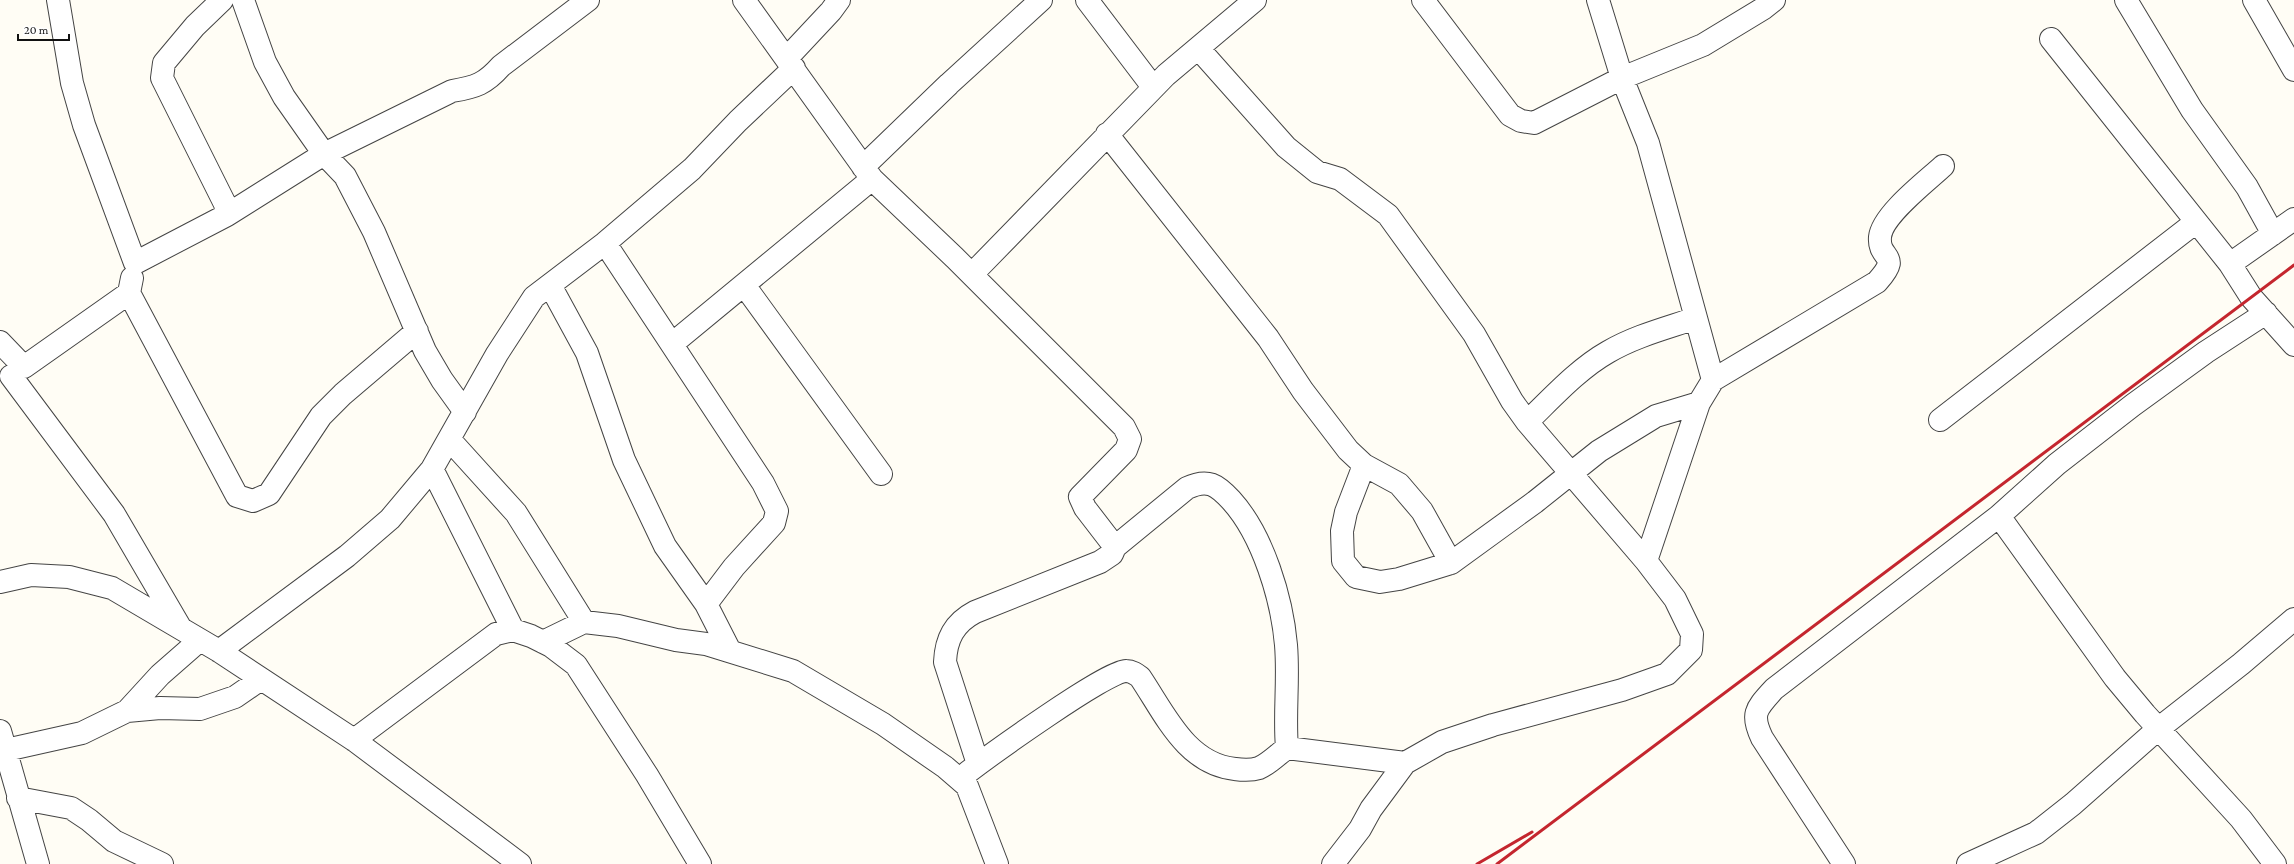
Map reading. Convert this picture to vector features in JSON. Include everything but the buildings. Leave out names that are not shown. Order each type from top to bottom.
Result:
[{"type":"street","points":[[58,0],[72,83],[84,125],[135,263],[129,293],[237,496],[253,501],[269,494],[321,416],[343,394],[417,331]]},
{"type":"street","points":[[222,0],[195,26],[164,63],[162,78],[224,204],[227,215]]},
{"type":"street","points":[[243,0],[265,62],[284,97],[324,154],[345,176],[374,232],[425,351],[442,380],[465,412]]},
{"type":"street","points":[[135,263],[227,215],[324,154],[452,91],[475,87],[491,78],[501,66],[588,0]]},
{"type":"street","points":[[744,0],[868,173],[1124,426],[1130,439],[1126,450],[1080,497],[1085,508],[1115,547]]},
{"type":"street","points":[[218,651],[352,552],[390,519],[432,469],[497,354],[534,297],[605,243],[692,169],[790,63],[839,0]]},
{"type":"street","points":[[672,344],[744,285],[868,173],[949,84],[1041,0]]},
{"type":"street","points":[[1087,0],[1153,87]]},
{"type":"street","points":[[970,273],[979,267],[1153,87],[1255,0]]},
{"type":"street","points":[[1423,0],[1510,115],[1521,121],[1534,122],[1622,78],[1703,45],[1764,8],[1774,0]]},
{"type":"street","points":[[1598,0],[1622,78],[1650,150],[1713,380]]},
{"type":"street","points":[[2126,0],[2192,110],[2247,187],[2273,234]]},
{"type":"street","points":[[2254,0],[2294,70]]},
{"type":"street","points":[[2051,40],[2230,264],[2251,297],[2291,338]]},
{"type":"street","points":[[1198,48],[1286,147],[1317,172],[1340,179],[1388,215],[1474,334],[1512,401],[1527,422],[1646,561],[1675,599],[1692,634],[1691,650],[1667,674],[1622,690],[1493,725],[1442,742],[1405,762],[1360,829],[1333,864]]},
{"type":"street","points":[[1107,134],[1268,338],[1303,391],[1348,450],[1364,465],[1399,484],[1422,511],[1450,563]]},
{"type":"street","points":[[1646,561],[1699,403],[1713,380],[1877,282],[1889,270],[1890,262],[1882,248],[1880,236],[1887,220],[1942,166]]},
{"type":"street","points":[[2230,264],[2294,220]]},
{"type":"street","points":[[1940,420],[2196,222]]},
{"type":"street","points":[[605,243],[763,483],[777,511],[774,523],[734,566],[706,604]]},
{"type":"street","points":[[550,285],[587,354],[624,460],[665,546],[706,604],[730,652]]},
{"type":"street","points":[[744,285],[881,474]]},
{"type":"street","points":[[12,375],[129,293]]},
{"type":"street","points":[[1844,864],[1762,738],[1754,723],[1756,712],[1774,689],[1999,516],[2057,464],[2206,352],[2266,313]]},
{"type":"street","points":[[1527,422],[1584,370],[1607,352],[1631,341],[1696,318]]},
{"type":"street","points":[[0,342],[12,375],[114,514],[181,628]]},
{"type":"street","points":[[1364,465],[1346,512],[1342,531],[1343,561],[1356,577],[1380,582],[1450,563],[1571,474],[1599,451],[1656,416],[1699,403]]},
{"type":"street","points":[[449,439],[516,513],[584,622]]},
{"type":"street","points":[[432,469],[513,630]]},
{"type":"street","points":[[978,764],[945,662],[946,651],[952,632],[964,618],[975,612],[1100,562],[1112,554],[1115,547],[1187,488],[1198,482],[1206,483],[1218,488],[1240,510],[1249,524],[1270,571],[1284,627],[1286,660],[1285,723],[1287,748]]},
{"type":"street","points":[[1999,516],[2115,678],[2158,729],[2241,819],[2275,864]]},
{"type":"street","points":[[0,582],[31,575],[69,577],[112,588],[218,651],[354,740],[520,864]]},
{"type":"street","points":[[1968,864],[2036,833],[2073,804],[2158,729],[2241,664],[2294,619]]},
{"type":"street","points":[[543,642],[584,622],[618,626],[676,640],[706,644],[793,671],[883,724],[945,767],[967,786],[997,864]]},
{"type":"street","points":[[354,740],[496,634],[513,630],[551,646],[576,665],[647,775],[700,864]]},
{"type":"street","points":[[38,864],[3,741],[82,733],[127,710],[156,678],[200,640]]},
{"type":"street","points":[[959,779],[978,764],[1095,683],[1126,670],[1140,677],[1184,743],[1200,758],[1221,768],[1240,770],[1259,768],[1287,748],[1405,762]]},
{"type":"street","points":[[127,710],[160,708],[200,709],[235,697],[261,679]]},
{"type":"street","points":[[18,798],[71,808],[89,820],[114,841],[162,864]]},
{"type":"railway","points":[[1497,864],[2294,265]]},
{"type":"railway","points":[[1477,864],[1532,832]]}]
